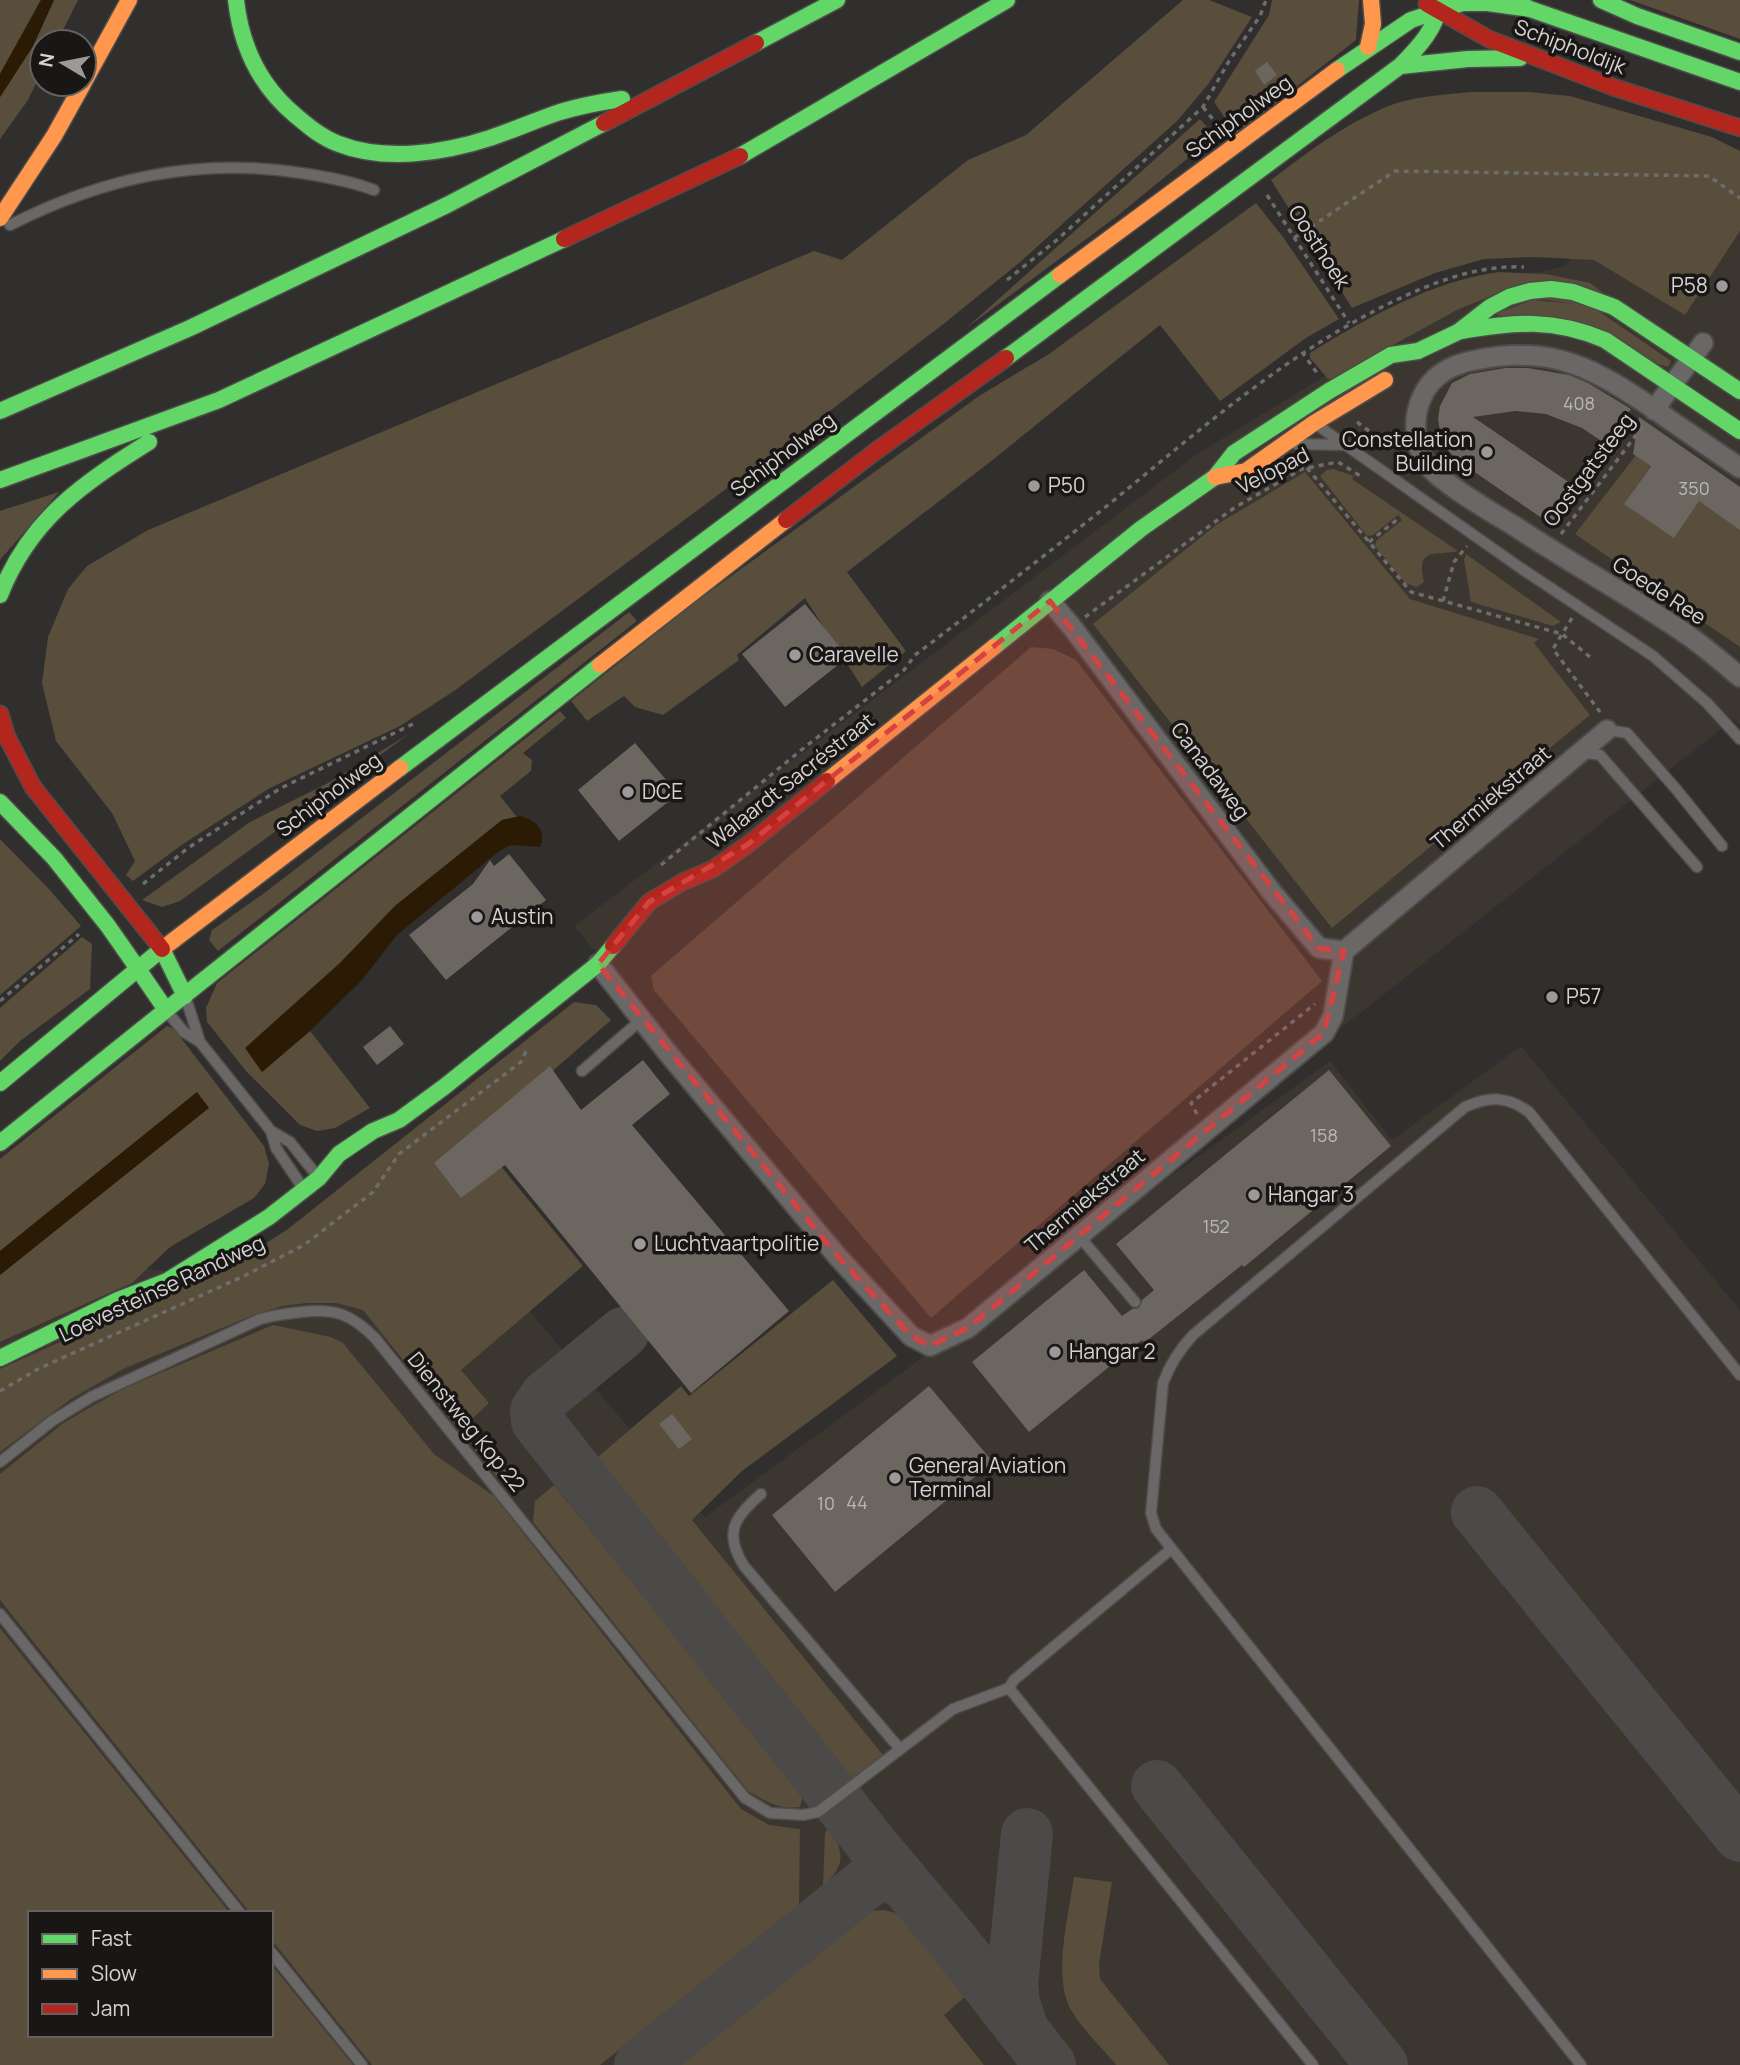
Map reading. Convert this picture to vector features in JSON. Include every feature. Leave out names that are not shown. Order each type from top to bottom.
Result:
[{"type":"main road","points":[[98,57],[129,0]]},
{"type":"main road","points":[[236,0],[242,37],[253,68],[278,101],[318,133],[340,145],[369,152],[435,151],[459,147],[562,111],[654,95]]},
{"type":"main road","points":[[0,411],[190,328],[447,205],[838,0]]},
{"type":"main road","points":[[0,480],[219,400],[727,163],[1007,0]]},
{"type":"main road","points":[[1368,47],[1373,24],[1371,0]]},
{"type":"main road","points":[[0,1143],[620,649],[876,451],[1400,66],[1430,37],[1437,24],[1441,6],[1420,0]]},
{"type":"main road","name":"Schipholdijk","points":[[1513,0],[1530,9],[1740,82]]},
{"type":"main road","points":[[1601,0],[1637,16],[1740,52]]},
{"type":"main road","name":"Schipholdijk","points":[[1441,6],[1463,2],[1530,9]]},
{"type":"main road","name":"Schipholweg","points":[[0,1083],[231,895],[819,453],[1368,47],[1411,20],[1441,6]]},
{"type":"main road","name":"Schipholdijk","points":[[1441,6],[1489,39],[1614,87],[1740,128]]},
{"type":"main road","points":[[1400,66],[1468,59],[1540,59]]},
{"type":"main road","points":[[0,218],[76,98]]},
{"type":"main road","points":[[1418,351],[1458,332],[1490,307],[1509,297],[1530,290],[1551,289],[1594,298],[1697,351],[1740,391]]},
{"type":"main road","points":[[1458,332],[1529,321],[1570,326],[1605,340],[1740,431]]},
{"type":"main road","name":"Walaardt Sacréstraat","points":[[304,1189],[319,1178],[339,1154],[373,1131],[399,1120],[514,1033],[598,964],[649,902],[682,882],[713,869],[747,845],[1142,528],[1215,477],[1234,453],[1329,391],[1391,355],[1418,351]]},
{"type":"main road","name":"Walaardt Sacréstraat","points":[[1215,477],[1245,471],[1314,423],[1404,368],[1418,351]]},
{"type":"main road","points":[[0,595],[19,553],[46,519],[74,493],[107,467],[219,400]]},
{"type":"main road","points":[[0,714],[8,737],[33,787],[162,949],[185,996]]},
{"type":"main road","points":[[0,802],[54,858],[108,926],[166,1010]]},
{"type":"main road","name":"Walaardt Sacréstraat","points":[[376,1148],[385,1141],[399,1120]]},
{"type":"main road","name":"Walaardt Sacréstraat","points":[[319,1178],[350,1168]]},
{"type":"main road","name":"Loevesteinse Randweg","points":[[0,1358],[118,1300],[167,1280],[235,1240],[304,1189]]},
{"type":"street","points":[[1654,410],[1697,351]]},
{"type":"street","name":"Goede Ree","points":[[1740,468],[1597,372],[1559,359],[1501,355],[1461,363],[1449,367],[1428,386],[1419,405],[1415,432],[1429,466],[1549,549],[1688,635],[1740,677]]},
{"type":"street","name":"Canadaweg","points":[[1050,601],[1271,891],[1319,948],[1343,951]]},
{"type":"street","name":"Thermiekstraat","points":[[598,964],[641,1020],[838,1257],[911,1336],[930,1346],[968,1328],[1324,1033],[1332,1016],[1343,951],[1581,752],[1605,722]]},
{"type":"lane","points":[[0,230],[64,199],[136,177],[188,169],[272,168],[349,181],[374,190]]},
{"type":"lane","points":[[1293,415],[1331,433],[1344,445],[1653,656],[1707,703],[1740,739]]},
{"type":"lane","points":[[1286,443],[1344,445]]},
{"type":"lane","points":[[1605,722],[1627,733],[1722,846]]},
{"type":"lane","points":[[1581,752],[1600,755],[1697,867]]},
{"type":"lane","points":[[185,996],[200,1042]]},
{"type":"lane","points":[[166,1010],[184,1032],[200,1042],[271,1130],[290,1142],[319,1178]]},
{"type":"lane","points":[[582,1072],[641,1020]]},
{"type":"lane","points":[[1581,2065],[1156,1529],[1152,1513],[1163,1383],[1169,1365],[1181,1348],[1203,1326],[1465,1107],[1482,1100],[1509,1101],[1529,1112],[1740,1375]]},
{"type":"lane","points":[[271,1130],[276,1148],[304,1189]]},
{"type":"lane","points":[[1079,1236],[1135,1302]]},
{"type":"lane","name":"Dienstweg Kop 22","points":[[0,1462],[52,1421],[92,1397],[258,1320],[274,1315],[316,1310],[347,1315],[375,1338],[745,1798],[770,1813],[803,1815],[818,1812],[900,1749]]},
{"type":"lane","points":[[761,1494],[745,1507],[736,1522],[732,1535],[733,1549],[744,1566],[900,1749],[953,1709],[1009,1688],[1014,1680],[1170,1550]]},
{"type":"lane","points":[[0,1614],[238,1911]]},
{"type":"lane","points":[[1009,1688],[1313,2065]]},
{"type":"lane","points":[[273,1954],[362,2065]]},
{"type":"path","name":"Schipholweg","points":[[1004,283],[1058,239],[1203,107],[1229,61],[1260,16],[1266,0]]},
{"type":"path","points":[[1203,107],[1220,128]]},
{"type":"path","points":[[1294,238],[1395,171],[1709,176],[1740,198]]},
{"type":"path","name":"Oosthoek","points":[[1262,189],[1349,323]]},
{"type":"path","name":"Walaardt Sacréstraat","points":[[658,868],[904,670],[915,655],[1027,570],[1230,406],[1302,352],[1349,323]]},
{"type":"path","name":"Oostgatsteeg","points":[[1549,549],[1654,410]]},
{"type":"path","name":"Velopad","points":[[1072,627],[1234,508],[1307,468],[1338,462],[1370,482]]},
{"type":"path","points":[[1307,468],[1411,592],[1562,634],[1553,649],[1605,722]]},
{"type":"path","points":[[1370,542],[1399,517]]},
{"type":"path","points":[[1443,601],[1454,562],[1474,535]]},
{"type":"path","points":[[1465,548],[1476,555]]},
{"type":"path","name":"Schipholweg","points":[[138,887],[188,848],[281,788],[419,721]]},
{"type":"path","points":[[0,1001],[81,932]]},
{"type":"path","points":[[1207,1130],[1191,1103],[1318,1002]]},
{"type":"path","name":"Loevesteinse Randweg","points":[[0,1391],[40,1368],[242,1277],[304,1245],[338,1219]]},
{"type":"highlighted area","points":[[1050,601],[1319,948],[1344,951],[1324,1033],[968,1328],[930,1346],[911,1336],[838,1257],[598,964],[649,902],[747,845]]},
{"type":"shaded area","points":[[0,0],[41,0],[0,74]]},
{"type":"shaded area","points":[[41,0],[54,0],[41,28],[28,28],[28,54],[0,97],[0,74]]},
{"type":"shaded area","points":[[54,0],[78,0],[64,28],[41,28]]},
{"type":"shaded area","points":[[1183,0],[1209,0],[1252,17],[1209,83],[1177,121],[1019,263],[784,446],[454,691],[400,726],[270,788],[183,844],[133,881],[126,875],[135,861],[112,813],[56,741],[42,683],[48,637],[68,589],[87,566],[148,530],[814,251],[842,260],[968,160],[1026,135]]},
{"type":"shaded area","points":[[1272,0],[1359,0],[1356,40],[1236,134],[1214,102],[1269,15]]},
{"type":"shaded area","points":[[1630,0],[1740,0],[1740,39]]},
{"type":"shaded area","points":[[28,54],[29,98],[0,139],[0,97]]},
{"type":"shaded area","points":[[1471,92],[1529,92],[1570,96],[1712,137],[1740,151],[1740,231],[1685,315],[1594,260],[1533,257],[1484,259],[1435,273],[1352,308],[1271,180],[1312,149],[1370,114],[1417,98]]},
{"type":"shaded area","points":[[1200,119],[1215,136],[1116,217],[965,329]]},
{"type":"shaded area","points":[[1663,135],[1740,179],[1740,726],[1734,719],[946,1339],[1330,1061],[1392,1140],[1521,1046],[1740,1310],[1740,2065],[0,2065],[0,1280],[30,1256],[301,1286],[427,1191],[705,1517],[930,1352],[574,926],[1197,454],[1469,288],[1565,266]]},
{"type":"shaded area","points":[[1256,203],[1283,237],[1339,319],[1306,338],[1220,401],[1160,325],[990,462],[847,572],[906,651],[862,687],[805,598],[737,655],[739,660],[663,715],[635,707],[624,696],[587,721],[571,701],[694,603],[979,396],[1049,354]]},
{"type":"shaded area","points":[[1499,272],[1546,274],[1590,283],[1627,311],[1498,293],[1457,310],[1331,379],[1328,379],[1310,358],[1310,353],[1354,327],[1425,292]]},
{"type":"shaded area","points":[[1532,300],[1590,305],[1671,361],[1668,367],[1495,314]]},
{"type":"shaded area","points":[[1636,455],[1651,465],[1625,503],[1696,494],[1740,525],[1740,647],[1575,534]]},
{"type":"shaded area","points":[[1333,469],[1354,476],[1352,479],[1458,551],[1425,558],[1422,571],[1424,582],[1417,587],[1405,583],[1375,546],[1376,541],[1402,520],[1398,515],[1373,535],[1367,536],[1320,476]]},
{"type":"shaded area","points":[[1305,472],[1410,599],[1539,639],[1534,643],[1590,715],[1332,928],[1093,624],[1216,525]]},
{"type":"shaded area","points":[[59,492],[0,560],[0,511]]},
{"type":"shaded area","points":[[1466,554],[1561,622],[1553,626],[1471,602],[1464,560]]},
{"type":"shaded area","points":[[629,612],[637,621],[218,951],[209,940],[212,930],[267,891]]},
{"type":"shaded area","points":[[1031,647],[1053,649],[1076,660],[1322,981],[931,1318],[654,990],[651,976]]},
{"type":"shaded area","points":[[560,711],[566,718],[523,753],[532,760],[531,771],[500,796],[517,817],[502,820],[395,906],[341,962],[262,1072],[310,1031],[370,1108],[335,1128],[317,1131],[300,1125],[246,1071],[207,1022],[206,1008],[217,983]]},
{"type":"shaded area","points":[[409,734],[180,901],[162,907],[142,900],[250,822],[328,783]]},
{"type":"shaded area","points":[[520,816],[539,827],[542,836],[540,847],[510,845],[498,852],[397,935],[362,980],[310,1031],[262,1072],[245,1048],[341,962],[395,906],[502,820]]},
{"type":"shaded area","points":[[0,839],[81,926],[0,995]]},
{"type":"shaded area","points":[[82,937],[92,944],[90,989],[20,1041],[0,1061],[0,1008]]},
{"type":"shaded area","points":[[574,1002],[596,1005],[611,1020],[548,1075],[499,1164],[583,1266],[461,1370],[489,1403],[471,1420],[524,1489],[504,1486],[363,1310],[336,1303],[282,1306],[251,1316],[123,1369],[71,1399],[0,1452],[0,1369],[237,1262],[288,1229]]},
{"type":"shaded area","points":[[167,1026],[174,1029],[264,1146],[269,1164],[265,1184],[254,1198],[170,1247],[132,1283],[0,1342],[0,1275],[208,1108],[196,1093],[0,1251],[0,1159]]},
{"type":"shaded area","points":[[197,1092],[209,1108],[0,1275],[0,1251]]},
{"type":"shaded area","points":[[833,1280],[897,1356],[742,1471],[692,1520],[883,1755],[853,1780],[601,1464],[599,1456],[681,1386],[689,1396]]},
{"type":"shaded area","points":[[273,1325],[331,1337],[343,1343],[434,1454],[494,1496],[741,1809],[769,1825],[800,1829],[799,1908],[600,2065],[372,2065],[273,1941],[273,1911],[248,1911],[0,1600],[0,1474],[62,1424],[125,1388]]},
{"type":"shaded area","points":[[554,1485],[799,1789],[802,1799],[800,1807],[779,1806],[748,1791],[533,1522],[535,1501]]},
{"type":"shaded area","points":[[0,1628],[228,1911],[28,1911],[28,2037],[273,2037],[273,1966],[353,2065],[0,2065]]},
{"type":"shaded area","points":[[828,1827],[838,1844],[840,1858],[836,1871],[823,1886],[825,1834]]},
{"type":"shaded area","points":[[1074,1877],[1112,1882],[1099,1964],[1100,1979],[1169,2065],[1116,2065],[1071,2009],[1062,1972],[1066,1923]]},
{"type":"shaded area","points":[[884,1910],[896,1913],[905,1920],[966,1996],[944,2015],[984,2065],[679,2065],[856,1919],[869,1911]]},
{"type":"building","points":[[1267,62],[1277,75],[1264,85],[1255,71]]},
{"type":"building","name":"Constellation Building","points":[[1505,368],[1528,368],[1569,375],[1588,383],[1631,409],[1606,444],[1582,428],[1546,414],[1515,411],[1473,417],[1576,487],[1552,525],[1457,460],[1442,444],[1438,419],[1440,406],[1452,383],[1470,374]]},
{"type":"building","points":[[1639,417],[1740,487],[1740,530],[1699,501],[1674,538],[1624,504],[1651,466],[1633,454]]},
{"type":"building","name":"Caravelle","points":[[805,604],[848,657],[785,707],[742,654]]},
{"type":"building","name":"DCE","points":[[635,743],[678,794],[619,841],[578,790]]},
{"type":"building","name":"Austin","points":[[509,854],[546,900],[446,980],[409,935],[473,884],[490,860],[494,866]]},
{"type":"building","points":[[390,1026],[404,1044],[377,1065],[363,1047]]},
{"type":"building","points":[[643,1060],[670,1094],[632,1125],[789,1311],[691,1393],[505,1165],[461,1198],[434,1163],[550,1066],[581,1110]]},
{"type":"building","name":"Hangar 3","points":[[1329,1070],[1391,1146],[1244,1267],[1242,1265],[1144,1343],[1142,1340],[1029,1432],[972,1362],[1084,1270],[1122,1316],[1139,1308],[1142,1300],[1154,1290],[1116,1244]]},
{"type":"building","name":"General Aviation Terminal","points":[[929,1386],[993,1462],[835,1592],[772,1515]]},
{"type":"building","points":[[672,1414],[692,1439],[679,1449],[659,1424]]},
{"type":"taxiway","points":[[623,1333],[546,1396],[536,1411],[537,1421],[1050,2065]]},
{"type":"taxiway","points":[[1477,1512],[1740,1836]]},
{"type":"taxiway","points":[[1157,1786],[1382,2065]]},
{"type":"taxiway","points":[[1023,2030],[1014,2003],[1012,1984],[1027,1834]]},
{"type":"taxiway","points":[[640,2065],[874,1877],[892,1876],[905,1884]]},
{"type":"traffic: fast","points":[[236,0],[247,49],[271,91],[316,131],[357,150],[395,154],[453,148],[490,138],[560,112],[622,99]]},
{"type":"traffic: fast","points":[[756,43],[837,0]]},
{"type":"traffic: fast","points":[[740,156],[1007,0]]},
{"type":"traffic: fast","points":[[1006,358],[1400,66],[1426,36],[1442,0]]},
{"type":"traffic: fast","points":[[1513,0],[1530,9],[1740,82]]},
{"type":"traffic: fast","points":[[1601,0],[1637,16],[1740,52]]},
{"type":"traffic: fast","points":[[1337,70],[1411,20],[1463,3],[1488,3],[1530,9]]},
{"type":"traffic: fast","points":[[1400,66],[1468,59],[1520,58]]},
{"type":"traffic: fast","points":[[0,411],[190,328],[447,205],[604,123]]},
{"type":"traffic: fast","points":[[0,480],[219,400],[564,239]]},
{"type":"traffic: fast","points":[[400,768],[1060,275]]},
{"type":"traffic: fast","points":[[994,647],[1142,528],[1215,477],[1234,453],[1329,391],[1391,355],[1418,351],[1458,332],[1490,307],[1509,297],[1551,289],[1573,292],[1614,307],[1740,391]]},
{"type":"traffic: fast","points":[[1461,331],[1534,324],[1586,333],[1605,340],[1740,431]]},
{"type":"traffic: fast","points":[[0,595],[12,568],[43,524],[80,489],[149,442]]},
{"type":"traffic: fast","points":[[138,969],[166,1010],[600,665]]},
{"type":"traffic: fast","points":[[0,802],[54,858],[138,969]]},
{"type":"traffic: fast","points":[[0,1358],[118,1300],[167,1281],[269,1217],[319,1178],[339,1154],[373,1131],[399,1120],[444,1087],[598,964],[613,946]]},
{"type":"traffic: fast","points":[[0,1083],[162,949],[185,996]]},
{"type":"traffic: fast","points":[[0,1143],[166,1010]]},
{"type":"traffic: slow","points":[[98,56],[129,0]]},
{"type":"traffic: slow","points":[[1368,47],[1373,24],[1371,0]]},
{"type":"traffic: slow","points":[[1060,275],[1337,70]]},
{"type":"traffic: slow","points":[[0,218],[54,136],[75,98]]},
{"type":"traffic: slow","points":[[1215,477],[1246,471],[1314,423],[1385,380]]},
{"type":"traffic: slow","points":[[600,665],[786,520]]},
{"type":"traffic: slow","points":[[827,781],[994,647]]},
{"type":"traffic: slow","points":[[162,949],[400,768]]},
{"type":"traffic: jam","points":[[1427,4],[1489,39],[1613,87],[1740,128]]},
{"type":"traffic: jam","points":[[604,123],[756,43]]},
{"type":"traffic: jam","points":[[564,239],[740,156]]},
{"type":"traffic: jam","points":[[786,520],[876,451],[1006,358]]},
{"type":"traffic: jam","points":[[0,714],[7,737],[33,787],[162,949]]},
{"type":"traffic: jam","points":[[613,946],[649,902],[682,882],[713,869],[827,781]]},
{"type":"place","name":"P58","points":[[1722,286]]},
{"type":"place","name":"Constellation Building","points":[[1487,452]]},
{"type":"place","name":"P50","points":[[1034,486]]},
{"type":"place","name":"Caravelle","points":[[795,655]]},
{"type":"place","name":"DCE","points":[[628,792]]},
{"type":"place","name":"Austin","points":[[477,917]]},
{"type":"place","name":"P57","points":[[1552,997]]},
{"type":"place","name":"Hangar 3","points":[[1254,1195]]},
{"type":"place","name":"Luchtvaartpolitie","points":[[640,1244]]},
{"type":"place","name":"Hangar 2","points":[[1055,1352]]},
{"type":"place","name":"General Aviation Terminal","points":[[895,1478]]}]
